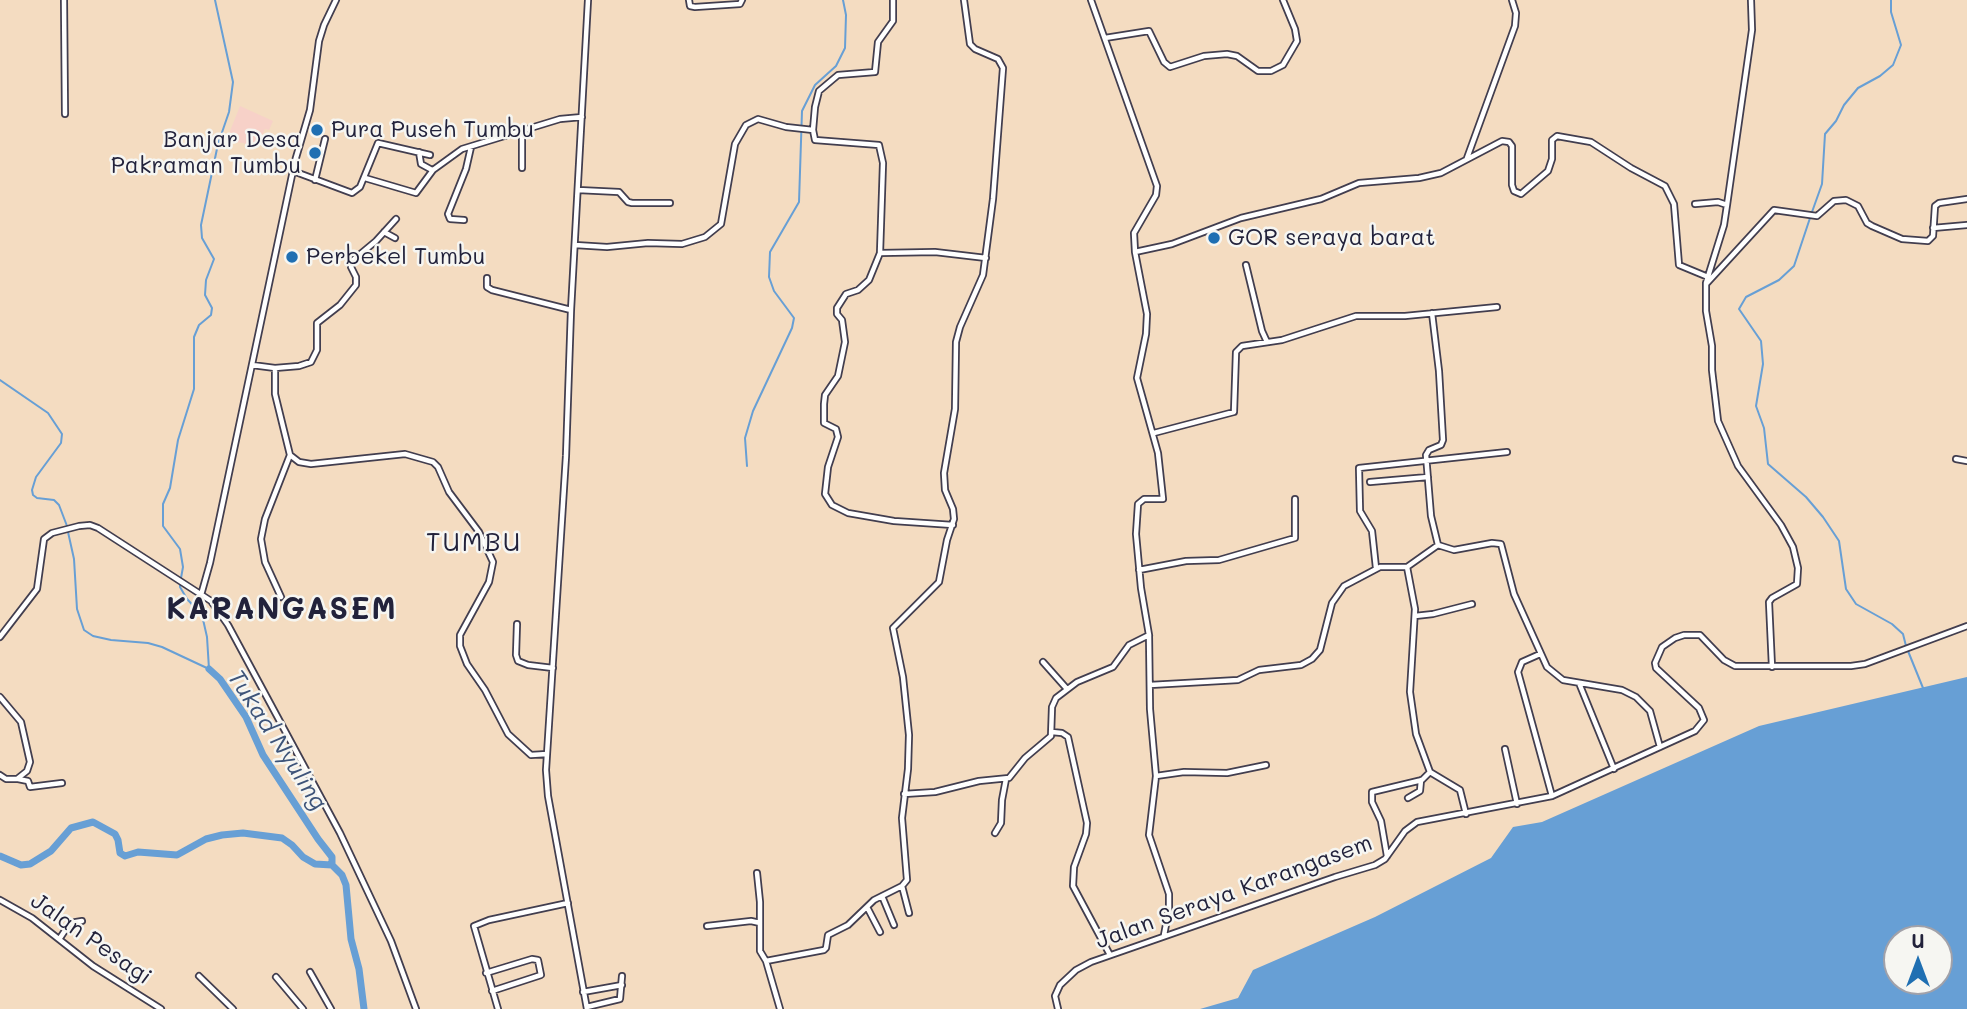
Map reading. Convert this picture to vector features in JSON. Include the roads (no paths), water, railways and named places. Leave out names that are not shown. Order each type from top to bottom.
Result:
[{"type":"street","points":[[64,0],[65,114]]},
{"type":"street","points":[[201,595],[211,563],[293,171],[310,110],[321,34],[336,0]]},
{"type":"street","points":[[588,0],[571,310],[567,444],[547,754],[548,796],[587,1008],[619,1000],[622,976]]},
{"type":"street","points":[[689,0],[691,6],[725,2],[741,4],[742,0]]},
{"type":"street","points":[[893,0],[893,21],[878,42],[875,72],[839,74],[823,86],[818,95],[813,130],[816,140],[881,146],[883,211],[880,253],[869,280],[858,290],[846,294],[837,308],[842,320],[845,342],[838,376],[825,395],[824,423],[836,429],[838,437],[828,467],[825,494],[832,505],[848,513],[894,522],[953,525]]},
{"type":"street","points":[[766,961],[825,949],[828,935],[853,921],[867,906],[902,886],[907,880],[902,833],[909,735],[903,677],[893,628],[939,582],[947,540],[953,525],[954,512],[946,490],[944,473],[955,409],[956,342],[981,283],[986,258],[1003,68],[998,59],[970,44],[964,0]]},
{"type":"street","points":[[1091,0],[1157,186],[1154,200],[1136,229],[1135,252],[1147,314],[1137,378],[1154,433],[1163,499],[1144,499],[1137,506],[1139,570],[1149,635],[1151,727],[1156,776],[1156,794],[1148,830],[1169,894],[1164,936]]},
{"type":"street","points":[[1105,38],[1147,31],[1164,62],[1170,67],[1204,56],[1227,54],[1237,56],[1258,71],[1271,71],[1283,65],[1297,41],[1283,0]]},
{"type":"street","points":[[1466,159],[1515,26],[1516,13],[1511,0]]},
{"type":"street","points":[[1751,0],[1752,30],[1727,205],[1724,225],[1706,283],[1706,311],[1712,346],[1718,421],[1738,466],[1781,525],[1793,547],[1798,568],[1797,584],[1769,602],[1772,667]]},
{"type":"street","points":[[365,178],[416,193],[433,170],[460,150],[561,119],[582,117]]},
{"type":"street","points":[[575,245],[607,247],[648,243],[682,244],[705,237],[718,229],[723,219],[736,144],[746,125],[758,119],[813,130]]},
{"type":"street","points":[[522,131],[522,168]]},
{"type":"street","points":[[1135,252],[1172,244],[1241,218],[1314,202],[1359,183],[1419,178],[1441,173],[1498,142],[1509,142],[1512,146],[1513,189],[1519,194],[1548,171],[1554,137],[1583,139],[1596,144],[1631,169],[1665,186],[1674,204],[1679,265],[1708,277]]},
{"type":"street","points":[[314,180],[324,139]]},
{"type":"street","points":[[293,171],[352,193],[358,190],[365,178],[378,143],[430,155]]},
{"type":"street","points":[[464,220],[450,219],[448,214],[466,169],[471,147]]},
{"type":"street","points":[[419,152],[419,160],[423,166],[433,170]]},
{"type":"street","points":[[578,190],[619,192],[632,203],[670,203]]},
{"type":"street","points":[[1706,283],[1770,213],[1778,209],[1817,216],[1834,201],[1846,200],[1858,206],[1869,225],[1902,239],[1930,241],[1935,206],[1967,199]]},
{"type":"street","points":[[1695,204],[1717,202],[1727,205]]},
{"type":"street","points":[[252,365],[275,368],[304,365],[313,358],[318,342],[317,323],[347,298],[356,281],[351,267],[352,261],[396,219]]},
{"type":"street","points":[[1933,228],[1967,225]]},
{"type":"street","points":[[384,233],[395,238]]},
{"type":"street","points":[[880,253],[935,252],[986,258]]},
{"type":"street","points":[[1245,265],[1267,342]]},
{"type":"street","points":[[487,278],[487,287],[492,290],[571,310]]},
{"type":"street","points":[[1154,433],[1234,412],[1237,349],[1247,344],[1282,340],[1356,316],[1391,317],[1497,307]]},
{"type":"street","points":[[1432,313],[1443,440],[1441,445],[1427,451],[1426,461],[1432,529],[1438,545]]},
{"type":"street","points":[[275,368],[275,394],[290,455],[265,519],[261,539],[265,562],[281,597]]},
{"type":"street","points":[[1376,568],[1372,531],[1360,511],[1358,470],[1364,467],[1507,452]]},
{"type":"street","points":[[290,455],[299,462],[311,464],[405,454],[433,461],[449,492],[479,532],[493,562],[489,582],[460,635],[460,646],[467,664],[485,690],[508,734],[531,755],[547,754]]},
{"type":"street","points":[[1956,459],[1967,461]]},
{"type":"street","points":[[1370,482],[1428,477]]},
{"type":"street","points":[[1139,570],[1186,561],[1219,560],[1295,538],[1295,499]]},
{"type":"street","points":[[0,638],[35,593],[41,576],[43,541],[52,533],[72,527],[98,528],[218,608],[336,826],[391,941],[416,1009]]},
{"type":"street","points":[[1438,545],[1454,550],[1492,542],[1501,544],[1514,594],[1547,667],[1558,677],[1622,690],[1646,704],[1660,747]]},
{"type":"street","points":[[1150,685],[1238,680],[1255,671],[1292,667],[1308,662],[1322,643],[1334,598],[1344,586],[1376,568],[1389,565],[1407,567],[1438,545]]},
{"type":"street","points":[[1407,567],[1415,601],[1410,704],[1420,749],[1430,772],[1460,790],[1465,814]]},
{"type":"street","points":[[1415,616],[1472,604]]},
{"type":"street","points":[[517,624],[518,661],[553,668]]},
{"type":"street","name":"Jalan Seraya Karangasem","points":[[1058,1009],[1056,992],[1064,981],[1084,965],[1375,865],[1387,856],[1413,824],[1552,796],[1695,731],[1704,720],[1699,708],[1656,668],[1655,658],[1667,642],[1684,635],[1700,635],[1731,665],[1851,666],[1865,664],[1967,625]]},
{"type":"street","points":[[995,834],[1002,823],[1006,779],[1052,732],[1053,703],[1077,682],[1113,667],[1129,645],[1149,635]]},
{"type":"street","points":[[1540,654],[1525,660],[1519,666],[1518,672],[1552,796]]},
{"type":"street","points":[[1043,662],[1067,689]]},
{"type":"street","points":[[1578,683],[1614,769]]},
{"type":"street","points":[[0,697],[20,720],[28,749],[29,767],[17,779]]},
{"type":"street","points":[[1052,732],[1068,737],[1087,823],[1086,834],[1076,859],[1073,886],[1110,955]]},
{"type":"street","points":[[1505,749],[1517,804]]},
{"type":"street","points":[[1156,776],[1184,772],[1227,773],[1265,765]]},
{"type":"street","points":[[1387,856],[1381,821],[1372,802],[1372,792],[1421,780],[1430,772]]},
{"type":"street","points":[[0,775],[6,779],[28,781],[30,787],[62,783]]},
{"type":"street","points":[[904,794],[935,792],[979,781],[1006,779]]},
{"type":"street","points":[[1408,798],[1420,791],[1421,780]]},
{"type":"street","points":[[757,873],[761,951],[780,1009]]},
{"type":"street","points":[[902,886],[909,913]]},
{"type":"street","points":[[882,896],[894,925]]},
{"type":"street","name":"Jalan Pesagi","points":[[0,900],[20,910],[91,964],[160,1009]]},
{"type":"street","points":[[498,1009],[474,930],[475,924],[568,904]]},
{"type":"street","points":[[867,906],[880,932]]},
{"type":"street","points":[[60,938],[70,923],[82,921]]},
{"type":"street","points":[[707,926],[751,921],[761,923]]},
{"type":"street","points":[[486,973],[532,959],[538,960],[541,975],[492,991]]},
{"type":"street","points":[[310,972],[331,1009]]},
{"type":"street","points":[[199,976],[233,1009]]},
{"type":"street","points":[[276,977],[303,1009]]},
{"type":"street","points":[[583,992],[622,985]]},
{"type":"water","points":[[1967,677],[1967,1009],[1200,1009],[1238,998],[1253,970],[1375,917],[1491,858],[1513,827],[1542,822],[1759,726]]},
{"type":"waterway","points":[[181,578],[183,567],[180,549],[163,526],[163,504],[170,488],[178,440],[194,389],[194,337],[199,325],[211,315],[212,308],[205,295],[206,280],[214,259],[202,238],[201,225],[218,144],[229,112],[233,82],[215,0]]},
{"type":"waterway","points":[[747,466],[745,438],[753,411],[792,328],[794,318],[774,291],[769,277],[770,252],[799,202],[802,111],[815,85],[836,66],[845,48],[846,15],[843,0]]},
{"type":"waterway","points":[[1812,212],[1822,184],[1825,134],[1858,88],[1893,65],[1901,45],[1891,12],[1891,0]]},
{"type":"waterway","points":[[1810,218],[1794,266],[1779,280],[1746,297],[1739,309],[1761,341],[1763,364],[1756,406],[1764,428],[1768,464],[1806,497],[1839,541],[1846,589],[1856,604],[1892,624],[1903,634],[1906,646]]},
{"type":"waterway","name":"Tukad Nyuling","points":[[0,380],[48,413],[62,434],[61,443],[36,477],[32,490],[37,498],[54,500],[59,505],[67,526]]},
{"type":"waterway","name":"Tukad Nyuling","points":[[68,532],[74,559],[77,609],[84,630],[93,636],[111,640],[162,647],[209,669],[207,637],[202,615],[187,599],[180,584]]},
{"type":"waterway","points":[[1908,651],[1923,688]]},
{"type":"waterway","name":"Tukad Nyuling","points":[[209,669],[220,679],[246,717],[263,755],[332,857],[332,865],[342,875],[346,885],[351,939],[359,969],[364,1009]]},
{"type":"waterway","points":[[0,856],[21,865],[30,864],[51,851],[71,828],[93,822],[115,834],[120,853],[125,856],[138,852],[177,855],[206,839],[243,833],[282,838],[315,864],[332,865]]},
{"type":"place","name":"Pura Puseh Tumbu","points":[[317,130]]},
{"type":"place","name":"Banjar Desa Pakraman Tumbu","points":[[315,153]]},
{"type":"place","name":"GOR seraya barat","points":[[1214,238]]},
{"type":"place","name":"Perbekel Tumbu","points":[[292,257]]},
{"type":"district","name":"TUMBU","points":[[474,543]]},
{"type":"district","name":"KARANGASEM","points":[[282,610]]}]
